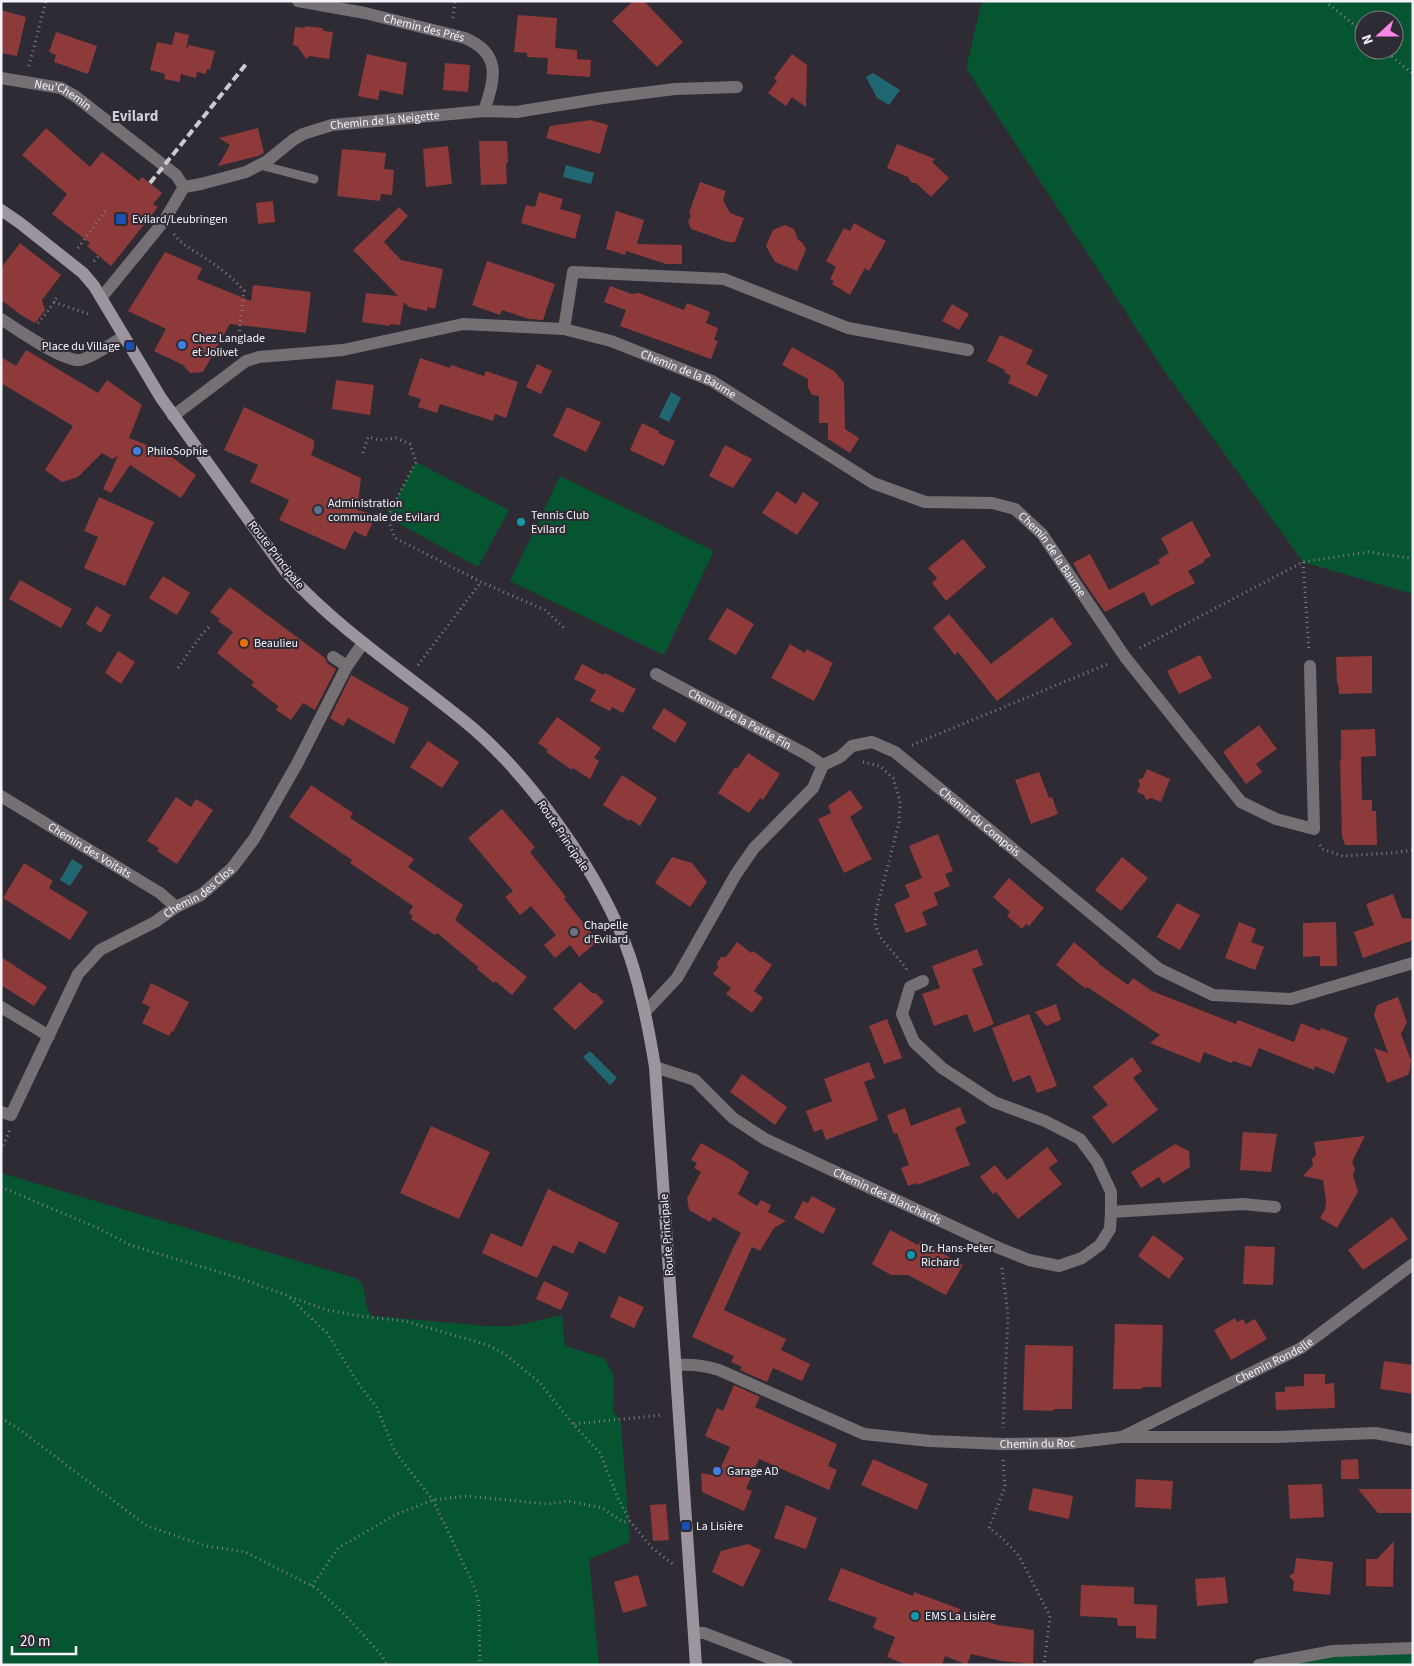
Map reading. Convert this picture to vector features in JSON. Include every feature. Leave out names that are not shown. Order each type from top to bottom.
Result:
[{"type":"street","name":"Chemin des Prés","points":[[298,1],[365,13],[475,42],[488,53],[494,70],[494,78],[484,111]]},
{"type":"street","name":"Neu'Chemin","points":[[1,78],[61,88],[75,96],[176,175],[184,187]]},
{"type":"street","name":"Chemin de la Neigette","points":[[184,187],[246,172],[268,161],[292,140],[324,127],[484,111],[516,112],[666,90],[737,87]]},
{"type":"street","points":[[101,298],[164,221],[184,187]]},
{"type":"street","name":"Route Principale","points":[[1,210],[83,273],[101,298],[173,416],[286,572],[328,614],[464,721],[514,769],[544,806],[572,846],[603,897],[629,954],[646,1011],[655,1067],[696,1665]]},
{"type":"street","points":[[564,328],[573,272],[724,279],[848,328],[968,350]]},
{"type":"street","points":[[1,319],[59,354],[76,360],[88,357],[124,336]]},
{"type":"street","name":"Chemin de la Baume","points":[[173,416],[246,361],[259,357],[343,350],[464,324],[564,328],[611,340],[712,381],[873,484],[925,502],[992,503],[1015,509],[1042,534],[1125,656],[1241,802],[1276,820],[1314,829]]},
{"type":"street","name":"Chemin des Clos","points":[[6,1114],[49,1036],[78,974],[100,950],[155,922],[176,907],[201,895],[232,868],[254,840],[297,764],[347,666],[363,643]]},
{"type":"street","points":[[333,657],[347,666]]},
{"type":"street","points":[[1310,666],[1314,829]]},
{"type":"street","name":"Chemin de la Petite Fin","points":[[656,674],[806,754],[823,765]]},
{"type":"street","name":"Chemin du Compois","points":[[823,765],[840,757],[852,746],[872,742],[896,752],[1158,969],[1213,995],[1291,999],[1413,964]]},
{"type":"street","points":[[646,1011],[677,978],[736,874],[754,848],[813,788],[823,765]]},
{"type":"street","name":"Chemin des Voitats","points":[[1,796],[160,893],[176,907]]},
{"type":"street","points":[[910,987],[923,981]]},
{"type":"street","name":"Chemin des Blanchards","points":[[655,1067],[695,1080],[733,1118],[765,1139],[1000,1248],[1029,1260],[1059,1266],[1082,1258],[1100,1245],[1110,1229],[1110,1192],[1097,1162],[1080,1139],[1045,1121],[994,1102],[942,1068],[914,1042],[902,1014],[910,987]]},
{"type":"street","points":[[1,1007],[49,1036]]},
{"type":"street","points":[[1111,1212],[1243,1204],[1275,1207]]},
{"type":"street","name":"Chemin Rondelle","points":[[1122,1437],[1302,1348],[1413,1264]]},
{"type":"street","name":"Chemin du Roc","points":[[676,1365],[692,1364],[719,1370],[864,1434],[930,1441],[1002,1444],[1070,1443],[1122,1437],[1277,1437],[1376,1433],[1413,1440]]},
{"type":"street","points":[[694,1633],[704,1633],[787,1665]]},
{"type":"street","points":[[1260,1665],[1333,1651],[1413,1648]]},
{"type":"lane","points":[[260,165],[314,179]]},
{"type":"path","points":[[38,70],[29,67],[46,1]]},
{"type":"path","points":[[1325,1],[1354,24]]},
{"type":"path","points":[[1396,60],[1413,74]]},
{"type":"path","points":[[83,252],[78,247],[107,209]]},
{"type":"path","points":[[164,221],[180,243],[207,259],[238,283],[244,291],[240,321],[239,353],[246,361]]},
{"type":"path","points":[[89,256],[94,261]]},
{"type":"path","points":[[36,326],[58,296]]},
{"type":"path","points":[[54,302],[98,318]]},
{"type":"path","points":[[363,453],[368,437],[379,440],[396,438],[410,444],[416,462],[387,517],[394,538],[481,582],[545,610],[564,628]]},
{"type":"path","points":[[896,752],[1125,656],[1303,562],[1368,552],[1413,557]]},
{"type":"path","points":[[1303,562],[1310,666]]},
{"type":"path","points":[[416,668],[481,582]]},
{"type":"path","points":[[178,668],[209,627]]},
{"type":"path","points":[[840,757],[880,766],[893,778],[900,801],[899,823],[876,911],[875,925],[881,938],[906,968],[910,987]]},
{"type":"path","points":[[1314,829],[1322,849],[1343,856],[1413,850]]},
{"type":"path","points":[[1,1187],[98,1228],[130,1245],[242,1279],[327,1310],[405,1321],[488,1345],[505,1354],[539,1382],[600,1454],[616,1496],[630,1521],[652,1548],[678,1567]]},
{"type":"path","points":[[1000,1248],[1008,1314],[1002,1444],[1005,1487],[989,1528],[1002,1538],[1019,1556],[1050,1616],[1044,1665]]},
{"type":"path","points":[[288,1296],[327,1333],[358,1383],[377,1408],[395,1452],[433,1500],[475,1588],[479,1604],[480,1665]]},
{"type":"path","points":[[573,1424],[679,1414]]},
{"type":"path","points":[[1,1418],[19,1429],[147,1526],[206,1546],[245,1552],[312,1586],[343,1613],[382,1656],[387,1665]]},
{"type":"path","points":[[312,1586],[338,1548],[395,1515],[433,1500],[466,1496],[547,1504],[568,1501],[602,1508],[623,1522],[630,1521]]},
{"type":"green space","points":[[982,1],[1413,1],[1413,594],[1303,562],[1165,372],[966,68]]},
{"type":"green space","points":[[416,462],[509,510],[478,567],[387,517]]},
{"type":"green space","points":[[560,476],[714,551],[664,655],[510,581]]},
{"type":"green space","points":[[1,1173],[355,1278],[363,1286],[367,1307],[373,1316],[488,1326],[516,1326],[562,1315],[565,1346],[604,1358],[614,1376],[613,1412],[621,1423],[630,1542],[589,1559],[599,1665],[1,1665]]},
{"type":"green space","points":[[1413,1648],[1413,1665],[1259,1665]]},
{"type":"water","points":[[873,73],[900,90],[889,105],[877,98],[866,77]]},
{"type":"water","points":[[566,165],[594,173],[591,184],[563,177]]},
{"type":"water","points":[[671,392],[681,398],[669,422],[659,417]]},
{"type":"water","points":[[72,859],[83,866],[70,886],[60,880]]},
{"type":"water","points":[[590,1051],[617,1078],[610,1085],[583,1057]]},
{"type":"building","points":[[633,1],[644,1],[683,42],[657,67],[612,21]]},
{"type":"building","points":[[1,10],[26,17],[17,56],[1,53]]},
{"type":"building","points":[[518,15],[557,18],[555,48],[577,50],[577,59],[591,60],[590,77],[547,74],[548,58],[527,57],[527,53],[514,52]]},
{"type":"building","points":[[305,26],[322,28],[324,31],[333,32],[329,59],[310,56],[306,59],[297,46],[293,45],[295,27],[305,28]]},
{"type":"building","points":[[56,32],[97,46],[88,74],[54,62],[56,55],[49,52]]},
{"type":"building","points":[[175,32],[189,35],[186,49],[189,45],[215,51],[210,70],[207,69],[206,74],[197,72],[196,78],[181,74],[180,82],[164,79],[165,74],[150,70],[157,42],[172,45]]},
{"type":"building","points":[[367,54],[407,63],[403,95],[380,90],[378,100],[358,96]]},
{"type":"building","points":[[792,54],[807,65],[806,107],[792,97],[786,106],[768,93],[777,81],[774,78]]},
{"type":"building","points":[[445,63],[470,65],[468,92],[443,90]]},
{"type":"building","points":[[591,120],[608,125],[600,154],[546,138],[550,126]]},
{"type":"building","points":[[46,128],[90,167],[102,152],[139,181],[142,177],[162,193],[153,204],[158,207],[111,266],[87,246],[90,243],[52,214],[67,194],[22,155]]},
{"type":"building","points":[[258,128],[264,153],[218,166],[230,145],[219,138]]},
{"type":"building","points":[[479,141],[507,141],[507,184],[481,185]]},
{"type":"building","points":[[897,144],[935,159],[932,162],[949,178],[931,197],[916,183],[912,183],[908,177],[887,168]]},
{"type":"building","points":[[448,146],[452,184],[426,187],[423,149]]},
{"type":"building","points":[[342,149],[386,153],[384,169],[394,170],[392,195],[381,194],[380,201],[337,196]]},
{"type":"building","points":[[700,182],[726,191],[723,200],[730,213],[744,218],[735,242],[728,242],[691,229],[688,221],[691,216],[689,213]]},
{"type":"building","points":[[539,192],[563,199],[560,209],[581,215],[575,239],[521,223],[526,205],[535,207]]},
{"type":"building","points":[[273,201],[275,222],[258,224],[256,203]]},
{"type":"building","points":[[399,207],[408,216],[384,242],[401,260],[443,269],[435,309],[427,307],[427,311],[409,307],[404,302],[400,325],[390,324],[390,326],[362,322],[366,293],[398,296],[353,250]]},
{"type":"building","points":[[616,211],[644,220],[637,244],[682,245],[682,264],[666,264],[626,251],[625,255],[606,249]]},
{"type":"building","points":[[854,223],[886,241],[869,271],[865,268],[850,295],[832,284],[834,281],[830,279],[836,267],[826,261],[844,228],[850,231]]},
{"type":"building","points":[[785,225],[794,229],[798,240],[802,242],[806,249],[797,271],[775,262],[766,246],[773,230]]},
{"type":"building","points":[[20,243],[61,275],[42,300],[45,310],[35,323],[1,300],[1,268]]},
{"type":"building","points":[[165,252],[202,268],[197,279],[251,301],[253,285],[311,292],[306,333],[230,324],[203,372],[190,373],[183,365],[154,351],[166,329],[128,311]]},
{"type":"building","points":[[487,261],[555,284],[543,320],[529,319],[502,310],[500,315],[472,305]]},
{"type":"building","points":[[610,286],[632,294],[639,293],[684,310],[687,303],[710,312],[706,323],[718,328],[714,340],[718,341],[711,359],[620,326],[626,310],[604,302]]},
{"type":"building","points":[[952,304],[969,314],[959,330],[942,321]]},
{"type":"building","points":[[1000,335],[1033,350],[1026,364],[1048,375],[1037,397],[1008,383],[1011,376],[1004,372],[1005,370],[987,361]]},
{"type":"building","points":[[792,347],[834,371],[844,383],[845,429],[859,438],[850,453],[828,439],[828,423],[819,423],[819,396],[812,395],[808,388],[808,379],[782,365]]},
{"type":"building","points":[[26,350],[98,393],[107,380],[142,405],[129,438],[165,452],[196,475],[181,498],[130,465],[111,493],[103,489],[118,456],[112,459],[102,453],[78,477],[62,482],[45,470],[73,426],[1,383],[1,357],[16,366]]},
{"type":"building","points":[[420,358],[450,368],[451,365],[484,376],[486,371],[518,382],[506,418],[495,414],[493,421],[440,404],[437,413],[418,407],[421,399],[408,395]]},
{"type":"building","points":[[537,364],[552,371],[541,394],[526,387]]},
{"type":"building","points":[[336,380],[374,385],[370,415],[332,409]]},
{"type":"building","points":[[244,407],[314,440],[311,455],[361,478],[357,510],[376,515],[366,537],[354,531],[345,550],[279,520],[289,500],[250,482],[258,465],[224,450]]},
{"type":"building","points":[[567,407],[601,422],[586,452],[553,436]]},
{"type":"building","points":[[642,423],[675,441],[664,466],[630,450]]},
{"type":"building","points":[[725,445],[752,459],[733,488],[709,476]]},
{"type":"building","points":[[777,491],[796,504],[803,492],[819,503],[797,535],[762,513]]},
{"type":"building","points":[[99,497],[154,522],[125,586],[84,568],[98,537],[84,531]]},
{"type":"building","points":[[1192,521],[1211,556],[1188,571],[1195,583],[1151,606],[1144,592],[1105,612],[1073,563],[1090,554],[1109,590],[1160,563],[1158,560],[1169,553],[1161,538]]},
{"type":"building","points":[[963,539],[986,567],[946,601],[932,583],[937,578],[928,568]]},
{"type":"building","points":[[163,576],[190,593],[177,615],[149,598]]},
{"type":"building","points":[[20,580],[72,609],[61,628],[9,599]]},
{"type":"building","points":[[230,587],[325,658],[328,664],[336,669],[315,710],[303,703],[291,720],[276,710],[278,706],[251,685],[254,682],[217,653],[233,632],[218,621],[220,619],[210,612]]},
{"type":"building","points":[[96,606],[111,615],[101,633],[86,624]]},
{"type":"building","points":[[727,608],[754,624],[736,655],[708,639]]},
{"type":"building","points":[[949,614],[991,664],[1052,617],[1072,644],[997,701],[958,652],[955,655],[933,628]]},
{"type":"building","points":[[790,644],[805,653],[807,649],[833,663],[814,701],[771,678]]},
{"type":"building","points":[[118,651],[135,662],[121,684],[105,673]]},
{"type":"building","points":[[1200,655],[1212,678],[1179,694],[1167,671]]},
{"type":"building","points":[[1372,656],[1372,693],[1339,694],[1336,657]]},
{"type":"building","points":[[582,664],[636,689],[623,713],[612,707],[610,711],[590,701],[596,690],[574,679]]},
{"type":"building","points":[[351,675],[409,708],[394,744],[348,718],[343,726],[330,718]]},
{"type":"building","points":[[664,708],[687,723],[675,743],[652,728]]},
{"type":"building","points":[[557,717],[601,748],[594,758],[599,761],[590,779],[573,768],[572,770],[546,752],[548,750],[538,743]]},
{"type":"building","points":[[1259,725],[1277,749],[1256,764],[1262,772],[1246,784],[1223,752]]},
{"type":"building","points":[[1375,729],[1376,756],[1361,757],[1362,800],[1372,800],[1372,811],[1376,811],[1377,845],[1345,845],[1342,836],[1341,730]]},
{"type":"building","points":[[428,741],[459,762],[442,788],[410,767]]},
{"type":"building","points":[[748,753],[780,774],[763,800],[760,798],[749,813],[718,793],[735,767],[737,769]]},
{"type":"building","points":[[1147,769],[1170,779],[1161,802],[1151,798],[1146,800],[1144,795],[1137,792],[1140,785],[1138,780],[1143,778]]},
{"type":"building","points":[[1039,772],[1049,798],[1052,797],[1058,814],[1031,824],[1015,780]]},
{"type":"building","points":[[622,775],[657,798],[640,826],[603,805]]},
{"type":"building","points":[[311,785],[353,813],[350,818],[414,859],[408,867],[463,905],[455,920],[527,977],[512,995],[477,969],[478,967],[437,933],[435,935],[411,919],[413,916],[409,913],[413,906],[350,863],[352,860],[289,817]]},
{"type":"building","points":[[850,790],[863,808],[850,817],[872,859],[844,873],[818,819],[831,813],[828,806]]},
{"type":"building","points":[[176,797],[191,807],[196,799],[213,810],[177,864],[157,851],[159,848],[147,841]]},
{"type":"building","points":[[502,809],[535,847],[530,852],[566,897],[564,899],[598,941],[579,957],[570,945],[555,958],[544,945],[556,935],[531,906],[520,915],[505,897],[513,891],[468,838]]},
{"type":"building","points":[[938,834],[953,871],[945,874],[950,886],[934,893],[938,905],[922,912],[927,925],[906,933],[894,904],[910,897],[905,885],[922,878],[909,846]]},
{"type":"building","points":[[672,857],[692,863],[707,882],[690,907],[655,883]]},
{"type":"building","points":[[1122,857],[1148,878],[1121,911],[1095,890]]},
{"type":"building","points":[[24,863],[53,881],[49,888],[88,912],[70,940],[3,898]]},
{"type":"building","points":[[1009,878],[1044,908],[1029,926],[1026,924],[1022,929],[1007,916],[1010,912],[993,897]]},
{"type":"building","points":[[1393,894],[1402,918],[1413,919],[1413,940],[1363,958],[1354,932],[1374,925],[1366,904]]},
{"type":"building","points":[[1177,903],[1200,915],[1180,950],[1157,937]]},
{"type":"building","points":[[1239,922],[1256,929],[1251,942],[1264,947],[1255,970],[1225,958]]},
{"type":"building","points":[[1336,922],[1337,966],[1320,966],[1320,956],[1303,957],[1303,923]]},
{"type":"building","points":[[737,942],[751,953],[753,951],[772,965],[754,991],[763,998],[752,1013],[726,994],[731,988],[713,974],[718,968],[717,963],[721,957],[726,957]]},
{"type":"building","points":[[1074,942],[1099,964],[1128,985],[1133,978],[1152,991],[1236,1024],[1238,1020],[1294,1042],[1301,1023],[1320,1031],[1321,1028],[1348,1038],[1334,1074],[1315,1066],[1314,1070],[1259,1048],[1251,1067],[1234,1061],[1231,1063],[1204,1052],[1200,1063],[1150,1043],[1160,1035],[1087,987],[1086,989],[1056,965]]},
{"type":"building","points":[[977,949],[983,965],[972,969],[994,1024],[974,1032],[967,1014],[934,1026],[922,994],[940,988],[932,966]]},
{"type":"building","points":[[1,957],[47,987],[34,1006],[1,985]]},
{"type":"building","points":[[580,982],[592,993],[596,993],[604,1002],[575,1030],[553,1009]]},
{"type":"building","points":[[151,983],[189,1002],[169,1036],[142,1023],[150,1007],[142,1003]]},
{"type":"building","points":[[1398,997],[1407,1022],[1401,1034],[1411,1060],[1410,1069],[1408,1075],[1387,1083],[1374,1048],[1388,1053],[1374,1015],[1377,1005]]},
{"type":"building","points":[[1056,1004],[1061,1020],[1046,1026],[1035,1012]]},
{"type":"building","points":[[1029,1014],[1057,1086],[1037,1093],[1030,1075],[1013,1082],[992,1028]]},
{"type":"building","points":[[887,1019],[902,1058],[884,1064],[869,1026]]},
{"type":"building","points":[[1132,1057],[1142,1071],[1133,1078],[1158,1110],[1113,1144],[1092,1117],[1108,1105],[1093,1087]]},
{"type":"building","points":[[869,1062],[875,1078],[864,1082],[878,1120],[826,1140],[822,1129],[814,1132],[806,1111],[832,1101],[824,1079]]},
{"type":"building","points":[[742,1074],[787,1107],[775,1125],[730,1092]]},
{"type":"building","points":[[960,1107],[966,1123],[955,1128],[970,1165],[917,1185],[916,1183],[908,1186],[901,1168],[909,1165],[897,1133],[894,1134],[887,1115],[905,1108],[911,1126]]},
{"type":"building","points":[[431,1126],[490,1152],[459,1219],[400,1193]]},
{"type":"building","points":[[1243,1132],[1277,1134],[1271,1172],[1240,1170]]},
{"type":"building","points":[[1365,1136],[1352,1162],[1355,1169],[1353,1175],[1358,1192],[1337,1228],[1320,1218],[1325,1210],[1326,1201],[1323,1180],[1303,1176],[1313,1165],[1312,1159],[1316,1155],[1314,1142]]},
{"type":"building","points":[[701,1143],[749,1172],[738,1194],[757,1206],[761,1200],[771,1205],[768,1212],[786,1221],[774,1228],[760,1251],[752,1247],[724,1310],[786,1339],[781,1350],[810,1364],[802,1381],[773,1368],[767,1382],[740,1370],[742,1367],[731,1362],[734,1356],[692,1337],[741,1233],[713,1217],[710,1222],[689,1210],[687,1198],[701,1172],[694,1168],[697,1163],[691,1160]]},
{"type":"building","points":[[1175,1144],[1189,1151],[1190,1167],[1163,1184],[1159,1177],[1141,1188],[1131,1172]]},
{"type":"building","points":[[1047,1147],[1058,1161],[1049,1168],[1062,1184],[1018,1219],[996,1192],[993,1194],[980,1177],[995,1165],[1007,1180]]},
{"type":"building","points":[[548,1189],[619,1223],[605,1254],[579,1241],[573,1254],[553,1245],[537,1278],[482,1253],[491,1233],[522,1247]]},
{"type":"building","points":[[812,1196],[836,1209],[823,1234],[794,1218],[803,1201],[808,1203]]},
{"type":"building","points":[[1392,1217],[1408,1239],[1363,1270],[1348,1250]]},
{"type":"building","name":"Dr. Hans-Peter Richard","points":[[890,1230],[918,1245],[921,1241],[963,1265],[946,1295],[908,1275],[891,1275],[872,1264]]},
{"type":"building","points":[[1153,1235],[1184,1258],[1169,1279],[1138,1256]]},
{"type":"building","points":[[1245,1246],[1275,1247],[1273,1285],[1243,1284]]},
{"type":"building","points":[[544,1281],[569,1293],[561,1310],[536,1299]]},
{"type":"building","points":[[619,1296],[644,1307],[634,1328],[610,1317]]},
{"type":"building","points":[[1235,1318],[1237,1322],[1243,1319],[1246,1324],[1255,1319],[1267,1339],[1231,1360],[1214,1330]]},
{"type":"building","points":[[1115,1324],[1163,1325],[1161,1387],[1113,1389]]},
{"type":"building","points":[[1025,1345],[1073,1346],[1072,1409],[1054,1409],[1052,1411],[1023,1410]]},
{"type":"building","points":[[1384,1361],[1413,1365],[1413,1394],[1380,1389]]},
{"type":"building","points":[[1304,1374],[1325,1374],[1325,1384],[1334,1383],[1335,1408],[1276,1410],[1275,1392],[1285,1392],[1285,1387],[1304,1386]]},
{"type":"building","points":[[734,1385],[760,1397],[755,1407],[837,1444],[828,1466],[837,1470],[829,1490],[759,1459],[746,1489],[752,1491],[744,1511],[702,1492],[701,1473],[717,1476],[730,1447],[705,1436],[717,1408],[723,1411]]},
{"type":"building","points":[[873,1459],[928,1484],[917,1510],[861,1485]]},
{"type":"building","points":[[1358,1459],[1359,1479],[1341,1479],[1341,1460]]},
{"type":"building","points":[[1136,1479],[1173,1481],[1171,1509],[1135,1507]]},
{"type":"building","points":[[1322,1484],[1324,1517],[1290,1519],[1288,1485]]},
{"type":"building","points":[[1033,1488],[1073,1496],[1069,1519],[1028,1510]]},
{"type":"building","points":[[1358,1489],[1413,1489],[1413,1513],[1378,1513]]},
{"type":"building","points":[[666,1504],[669,1540],[653,1541],[650,1505]]},
{"type":"building","points":[[786,1505],[817,1518],[806,1549],[774,1538]]},
{"type":"building","points":[[1394,1541],[1393,1587],[1366,1586],[1366,1559],[1377,1559]]},
{"type":"building","points":[[748,1544],[761,1550],[743,1587],[712,1572],[721,1551]]},
{"type":"building","points":[[1296,1558],[1333,1562],[1330,1595],[1293,1591],[1294,1581],[1289,1576],[1294,1573]]},
{"type":"building","name":"EMS La Lisière","points":[[841,1568],[913,1596],[914,1592],[960,1609],[959,1613],[998,1625],[1034,1630],[1033,1664],[1002,1661],[971,1654],[967,1665],[945,1656],[942,1665],[907,1665],[887,1657],[895,1637],[873,1628],[877,1618],[828,1600]]},
{"type":"building","points":[[638,1575],[647,1606],[623,1613],[614,1582]]},
{"type":"building","points":[[1225,1577],[1228,1603],[1197,1606],[1195,1579]]},
{"type":"building","points":[[1081,1585],[1134,1587],[1134,1604],[1157,1605],[1156,1639],[1136,1638],[1136,1626],[1118,1626],[1117,1618],[1080,1616]]},
{"type":"railway","points":[[150,183],[247,63]]},
{"type":"place","name":"Evilard/Leubringen","points":[[121,219]]},
{"type":"place","name":"Chez Langlade et Jolivet","points":[[182,345]]},
{"type":"place","name":"Place du Village","points":[[130,346]]},
{"type":"place","name":"PhiloSophie","points":[[137,451]]},
{"type":"place","name":"Administration communale de Evilard","points":[[318,510]]},
{"type":"place","name":"Tennis Club Evilard","points":[[521,522]]},
{"type":"place","name":"Beaulieu","points":[[244,643]]},
{"type":"place","name":"Chapelle d'Evilard","points":[[574,932]]},
{"type":"place","name":"Dr. Hans-Peter Richard","points":[[911,1255]]},
{"type":"place","name":"Garage AD","points":[[717,1471]]},
{"type":"place","name":"La Lisière","points":[[686,1526]]},
{"type":"place","name":"EMS La Lisière","points":[[915,1616]]},
{"type":"district","name":"Evilard","points":[[135,116]]}]
